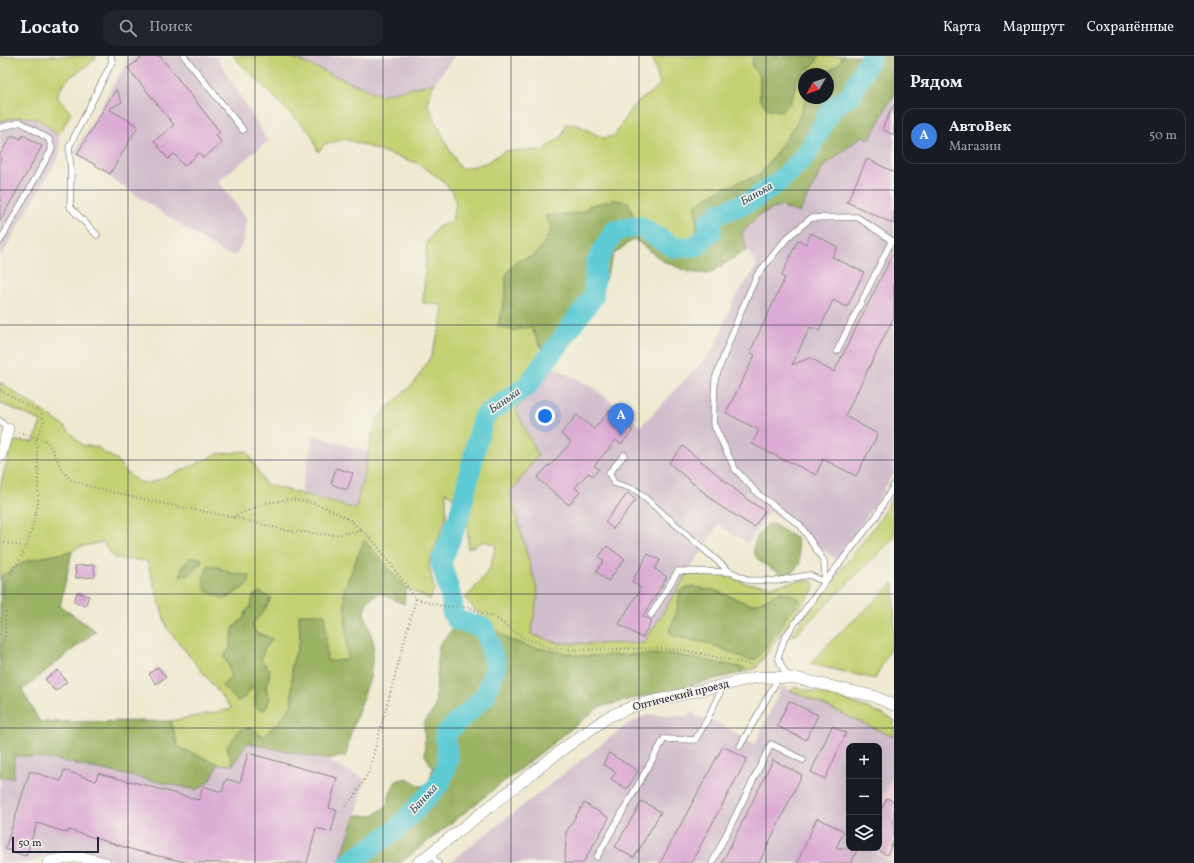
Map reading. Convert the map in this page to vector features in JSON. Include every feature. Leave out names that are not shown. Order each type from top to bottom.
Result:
[{"type":"street","points":[[0,457],[8,429]]},
{"type":"street","name":"Оптический проезд","points":[[418,863],[563,749],[608,718],[636,705],[758,677],[784,677],[873,696],[894,705]]},
{"type":"street","points":[[48,863],[78,856],[105,863]]},
{"type":"lane","points":[[97,235],[70,207],[71,173],[68,147],[112,62],[111,56]]},
{"type":"lane","points":[[184,56],[243,130]]},
{"type":"lane","points":[[0,128],[20,122],[50,139],[52,149],[0,241]]},
{"type":"lane","points":[[825,582],[824,561],[800,525],[758,494],[735,469],[712,422],[715,379],[741,311],[757,275],[787,238],[811,218],[858,217],[893,241],[837,351]]},
{"type":"lane","points":[[0,421],[8,429]]},
{"type":"lane","points":[[624,455],[609,473],[614,483],[636,490],[731,572],[748,580],[776,581],[808,575],[825,582]]},
{"type":"lane","points":[[740,746],[784,677],[778,657],[785,637],[825,582],[876,517],[894,485]]},
{"type":"lane","points":[[651,615],[678,571],[731,572]]},
{"type":"lane","points":[[597,857],[664,739],[695,740],[707,720],[723,686]]},
{"type":"lane","points":[[712,863],[771,744],[803,760]]},
{"type":"lane","points":[[430,854],[438,863]]},
{"type":"path","points":[[0,390],[42,413],[44,422],[36,438],[38,462],[38,504],[27,547],[6,583],[5,638],[0,650]]},
{"type":"path","points":[[8,429],[47,441],[61,468],[70,479],[84,485],[159,503],[233,517],[289,532],[334,535],[363,531]]},
{"type":"path","points":[[233,517],[266,503],[289,499],[309,502],[327,508],[350,520],[376,544],[416,599],[442,606],[468,608],[497,619],[524,638],[551,648],[581,650],[651,648],[684,650],[753,665]]},
{"type":"path","points":[[0,542],[27,547]]},
{"type":"path","points":[[345,806],[355,795],[368,774],[416,599]]},
{"type":"shaded area","points":[[130,56],[216,56],[268,141],[218,181],[246,218],[244,241],[236,255],[224,254],[74,153]]},
{"type":"shaded area","points":[[288,56],[454,56],[434,83],[381,95]]},
{"type":"shaded area","points":[[894,96],[894,472],[880,497],[837,560],[769,511],[748,544],[719,524],[644,643],[558,643],[531,634],[510,493],[538,455],[516,409],[550,365],[594,388],[641,426],[715,348],[733,301],[757,266],[747,250],[742,233],[760,214],[781,206],[799,213],[823,167],[862,136]]},
{"type":"shaded area","points":[[19,116],[27,117],[50,127],[58,136],[60,152],[58,158],[0,258],[0,122]]},
{"type":"shaded area","points":[[313,435],[368,452],[356,510],[301,493]]},
{"type":"shaded area","points":[[782,686],[894,737],[894,773],[882,798],[882,743],[846,743],[846,851],[871,851],[894,863],[449,863],[629,723],[648,715],[687,716],[692,712],[695,716],[716,722],[755,744]]},
{"type":"shaded area","points":[[247,743],[325,759],[365,779],[356,815],[339,863],[125,863],[67,848],[47,854],[31,863],[0,863],[0,754],[211,779],[218,764],[233,765]]},
{"type":"shaded area","points":[[894,773],[894,862],[871,851],[882,851],[882,798]]},
{"type":"green space","points":[[0,56],[97,56],[92,62],[65,82],[57,97],[71,113],[58,136],[45,124],[32,118],[24,117],[8,119],[0,122]]},
{"type":"green space","points":[[233,56],[288,56],[381,95],[434,83],[427,103],[448,147],[461,169],[486,163],[505,151],[543,150],[562,136],[566,124],[578,125],[603,138],[614,136],[632,107],[660,85],[652,56],[753,56],[752,66],[760,76],[760,100],[791,102],[798,78],[798,104],[805,104],[799,118],[786,139],[760,175],[724,188],[696,204],[697,235],[686,240],[662,236],[634,217],[628,202],[591,205],[581,213],[545,216],[552,228],[544,243],[534,256],[517,261],[506,275],[506,293],[498,326],[514,330],[531,327],[550,365],[516,410],[538,455],[510,493],[538,593],[531,634],[558,643],[644,643],[687,574],[726,576],[745,583],[773,586],[803,580],[813,581],[815,587],[756,668],[740,673],[744,668],[670,654],[582,656],[531,647],[510,640],[489,626],[465,598],[490,568],[496,545],[484,541],[468,549],[468,514],[446,491],[446,518],[429,563],[434,590],[430,599],[406,588],[364,541],[344,590],[348,660],[327,662],[299,614],[300,641],[292,664],[292,705],[279,722],[262,737],[227,747],[233,765],[218,764],[178,747],[171,721],[232,709],[167,628],[147,561],[114,558],[103,542],[78,547],[72,552],[24,562],[0,577],[0,486],[13,441],[34,442],[41,421],[0,403],[0,382],[64,426],[82,445],[98,447],[102,452],[116,459],[126,472],[138,482],[149,483],[169,476],[218,454],[247,451],[265,484],[356,509],[371,440],[378,417],[415,382],[431,356],[440,328],[443,306],[423,303],[427,242],[437,228],[452,220],[456,204],[453,192],[441,179],[417,163],[345,139],[325,144],[318,152],[312,135]],"holes":[[[218,567],[248,584],[226,599],[206,591]],[[693,586],[707,590],[714,590],[748,604],[756,604],[781,592],[801,601],[785,618],[779,631],[756,659],[749,660],[708,643],[673,636],[669,631],[677,612],[680,591]],[[254,596],[271,598],[263,613],[252,624],[256,633],[266,636],[261,660],[270,670],[266,689],[255,700],[256,691],[251,688],[245,697],[237,701],[222,686],[231,677],[229,666],[224,657],[230,648],[234,627],[244,618],[247,610],[251,607]]]},
{"type":"green space","points":[[753,56],[818,56],[816,62],[809,68],[798,68],[798,78],[791,102],[782,111],[768,109],[760,100],[760,76],[752,66]]},
{"type":"green space","points":[[818,56],[842,56],[840,63],[834,68],[809,68],[816,62]]},
{"type":"green space","points":[[842,56],[894,56],[894,96],[888,104],[870,139],[862,136],[823,167],[799,213],[781,206],[760,214],[742,233],[747,250],[708,274],[689,272],[663,261],[634,239],[614,254],[601,291],[580,327],[550,365],[531,327],[514,330],[498,326],[506,293],[506,275],[517,261],[534,256],[544,243],[552,228],[545,216],[581,213],[591,205],[615,200],[628,202],[634,217],[662,236],[686,240],[697,235],[696,204],[724,188],[760,175],[786,139],[799,118],[805,104],[834,104],[834,68],[840,63]]},
{"type":"green space","points":[[894,495],[894,538],[795,635],[790,636],[879,521]]},
{"type":"green space","points":[[773,524],[797,539],[800,563],[792,573],[786,576],[761,562],[754,551],[754,544],[759,535],[767,525]]},
{"type":"green space","points":[[364,540],[406,588],[404,604],[379,593],[367,601],[364,612],[374,644],[370,678],[350,736],[346,756],[325,759],[247,743],[233,765],[227,747],[239,731],[252,727],[263,737],[279,722],[292,705],[292,664],[300,641],[299,614],[325,614],[327,661],[348,660],[344,590]]},
{"type":"green space","points":[[72,552],[60,606],[96,631],[22,690],[40,722],[171,721],[178,747],[218,764],[211,779],[197,790],[56,760],[14,755],[14,778],[0,777],[0,577],[24,562]]},
{"type":"green space","points":[[190,558],[201,558],[202,563],[198,565],[195,570],[180,577],[182,568]]},
{"type":"green space","points":[[208,565],[218,567],[230,573],[250,576],[248,584],[226,599],[206,591],[203,579]]},
{"type":"green space","points":[[894,583],[894,641],[875,679],[811,664],[830,642]]},
{"type":"green space","points":[[693,586],[707,590],[714,590],[749,604],[756,604],[781,592],[788,593],[801,601],[785,618],[779,631],[756,659],[749,660],[708,643],[673,636],[669,631],[677,612],[680,591]]},
{"type":"green space","points":[[260,592],[271,598],[263,613],[252,624],[256,633],[273,639],[265,648],[261,660],[270,670],[266,689],[270,698],[266,709],[260,710],[255,706],[256,692],[251,688],[245,697],[237,701],[222,686],[231,677],[229,666],[224,657],[230,648],[234,627],[244,618],[247,610],[251,607],[253,596]]},
{"type":"green space","points":[[455,626],[489,626],[510,640],[531,647],[582,656],[670,654],[745,668],[740,673],[599,707],[400,863],[339,863],[356,815],[372,816],[387,806],[391,791],[396,781],[407,778],[421,786],[428,785],[433,768],[425,755],[424,723],[435,708],[439,645]]},
{"type":"green space","points":[[795,687],[846,700],[894,720],[894,737],[790,690]]},
{"type":"building","points":[[144,56],[160,56],[220,132],[216,135],[222,143],[203,158],[199,153],[184,166],[174,154],[168,159],[154,141],[174,125],[128,68]]},
{"type":"building","points":[[116,89],[122,102],[109,109],[138,126],[110,174],[77,154]]},
{"type":"building","points":[[894,104],[894,135],[882,129]]},
{"type":"building","points":[[12,135],[21,139],[23,135],[42,146],[0,221],[0,154]]},
{"type":"building","points":[[867,159],[894,172],[894,224],[847,202]]},
{"type":"building","points":[[811,233],[838,247],[832,257],[864,272],[847,307],[833,300],[819,331],[810,327],[792,365],[810,358],[834,372],[894,252],[894,317],[845,416],[878,434],[856,476],[823,459],[816,475],[786,461],[752,444],[759,430],[726,413],[755,355],[750,352],[785,278],[781,276],[798,240],[806,244]]},
{"type":"building","points":[[609,411],[633,431],[621,444],[616,440],[594,466],[599,469],[593,476],[588,473],[575,488],[580,492],[569,505],[537,478],[549,465],[550,466],[571,442],[561,434],[577,415],[594,429]]},
{"type":"building","points":[[683,446],[748,500],[765,511],[754,527],[720,506],[669,463]]},
{"type":"building","points":[[336,468],[353,473],[347,490],[331,484]]},
{"type":"building","points":[[628,493],[636,500],[613,529],[605,522]]},
{"type":"building","points":[[607,546],[625,559],[608,581],[596,571],[604,561],[599,557]]},
{"type":"building","points":[[648,554],[660,560],[655,569],[667,577],[643,616],[652,621],[642,638],[619,624],[641,588],[632,582]]},
{"type":"building","points":[[94,565],[95,577],[76,578],[75,566]]},
{"type":"building","points":[[77,592],[89,596],[85,606],[74,602]]},
{"type":"building","points":[[158,667],[166,677],[156,684],[149,674]]},
{"type":"building","points":[[58,670],[67,682],[55,691],[45,679]]},
{"type":"building","points":[[789,701],[818,715],[806,740],[777,726]]},
{"type":"building","points":[[832,726],[846,733],[825,779],[811,772]]},
{"type":"building","points":[[723,746],[747,759],[691,863],[660,863]]},
{"type":"building","points":[[248,753],[337,778],[329,808],[337,810],[331,832],[316,828],[307,863],[189,863],[137,851],[69,830],[68,833],[37,823],[26,856],[5,849],[30,771],[61,781],[64,770],[96,781],[98,773],[199,800],[203,786],[222,792],[226,779],[240,783]]},
{"type":"building","points":[[609,753],[638,771],[627,789],[611,779],[616,772],[603,764]]},
{"type":"building","points":[[773,760],[802,775],[759,863],[722,863]]},
{"type":"building","points":[[887,798],[894,802],[894,840],[887,855],[879,851],[882,851],[882,808]]},
{"type":"building","points":[[642,801],[661,812],[634,858],[615,847]]},
{"type":"building","points":[[584,803],[609,818],[583,863],[565,863],[566,832]]},
{"type":"building","points":[[817,818],[844,831],[836,848],[846,848],[846,851],[857,851],[851,863],[797,863]]},
{"type":"waterway","name":"Банька","points":[[349,863],[397,829],[440,783],[448,760],[445,734],[485,696],[496,665],[484,628],[457,620],[452,612],[452,601],[441,562],[459,517],[483,417],[527,386],[593,297],[596,263],[614,231],[639,226],[675,248],[696,246],[711,232],[708,223],[718,214],[753,200],[780,181],[806,155],[832,108],[850,96],[871,56]]},
{"type":"place","name":"АвтоВек","points":[[621,436]]}]
